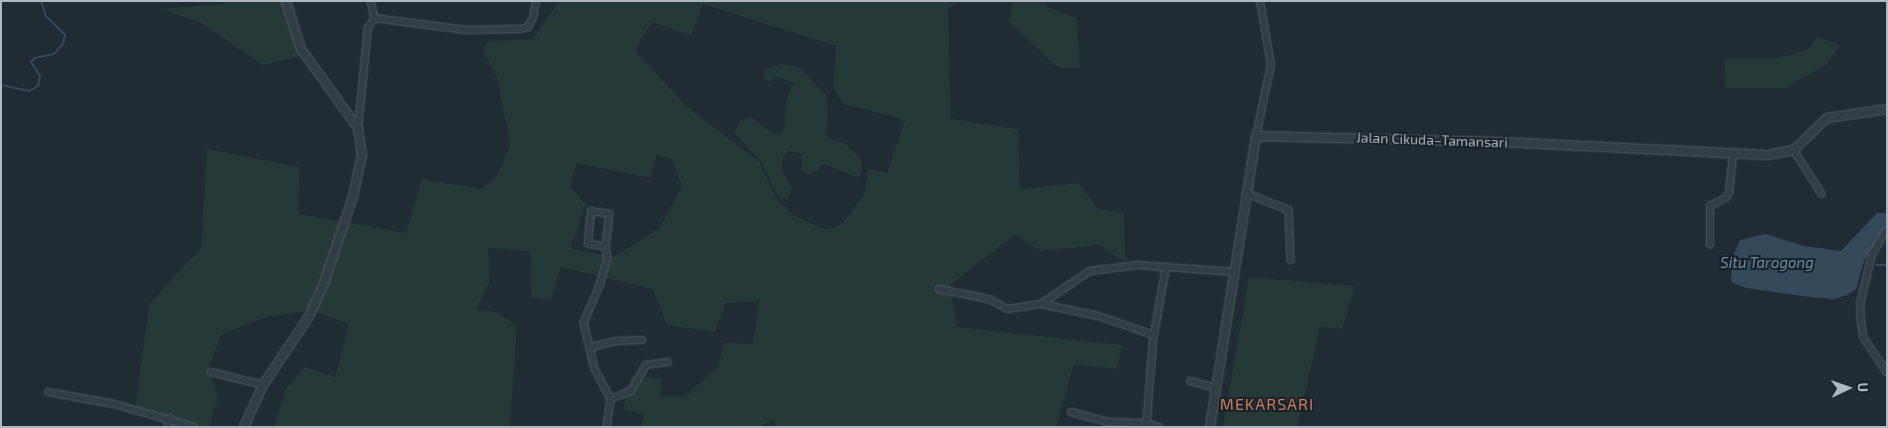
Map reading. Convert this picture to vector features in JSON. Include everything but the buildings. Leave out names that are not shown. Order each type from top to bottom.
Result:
[{"type":"street","points":[[286,1],[307,62],[358,128]]},
{"type":"street","points":[[244,427],[263,385],[308,318],[324,283],[358,176],[362,154],[358,128],[367,36],[375,18],[371,1]]},
{"type":"street","points":[[375,18],[468,30],[521,29],[528,27],[533,18],[536,1]]},
{"type":"street","points":[[1210,427],[1246,193],[1271,65],[1260,1]]},
{"type":"street","points":[[1822,194],[1794,150],[1827,118],[1887,109]]},
{"type":"street","name":"Jalan Cikuda–Tamansari","points":[[1256,136],[1500,142],[1768,155],[1794,150]]},
{"type":"street","points":[[1710,245],[1710,206],[1726,198],[1729,193],[1733,154]]},
{"type":"street","points":[[1246,193],[1289,210],[1291,260]]},
{"type":"street","points":[[606,247],[588,244],[591,211],[610,214],[606,247],[608,258],[593,306],[584,323],[595,369],[611,399],[607,427]]},
{"type":"street","points":[[1887,231],[1873,253],[1861,302],[1864,338],[1887,372]]},
{"type":"street","points":[[1041,304],[1090,271],[1138,265],[1235,272]]},
{"type":"street","points":[[1147,423],[1154,335],[1166,267]]},
{"type":"street","points":[[939,289],[989,299],[1008,308],[1041,304],[1099,316],[1154,335]]},
{"type":"street","points":[[591,347],[616,341],[642,340]]},
{"type":"street","points":[[611,399],[632,391],[646,365],[668,362]]},
{"type":"street","points":[[211,372],[263,385]]},
{"type":"street","points":[[1190,381],[1217,388]]},
{"type":"street","points":[[48,392],[170,418],[194,427]]},
{"type":"street","points":[[1071,412],[1109,422],[1147,423],[1159,427]]},
{"type":"street","points":[[168,427],[170,418]]},
{"type":"green space","points":[[224,1],[288,1],[302,56],[263,65],[199,22],[160,9],[224,4]]},
{"type":"green space","points":[[559,1],[960,1],[948,9],[951,119],[1018,129],[1020,189],[1079,183],[1098,209],[1124,212],[1125,262],[1099,245],[1041,251],[1015,235],[950,285],[957,327],[1122,345],[1117,369],[1074,364],[1056,427],[777,427],[774,420],[759,427],[641,427],[643,414],[623,410],[632,376],[662,379],[660,397],[685,396],[718,367],[724,343],[753,344],[759,301],[726,303],[715,332],[667,325],[653,289],[561,267],[551,300],[531,298],[530,251],[488,248],[490,281],[476,310],[497,312],[517,326],[510,427],[274,427],[286,388],[305,367],[335,377],[349,324],[311,311],[266,317],[221,335],[209,367],[218,399],[209,427],[192,427],[135,411],[149,304],[201,248],[207,149],[300,167],[298,214],[406,233],[422,179],[482,189],[497,176],[510,146],[498,80],[483,50],[488,41],[533,39]],"holes":[[[703,4],[836,46],[833,88],[844,104],[905,120],[887,173],[868,169],[864,195],[842,224],[826,230],[795,216],[776,198],[759,161],[685,105],[635,50],[652,22],[691,36]],[[657,155],[671,159],[682,186],[660,228],[613,257],[570,248],[586,205],[570,186],[577,163],[651,178]]]},
{"type":"green space","points":[[1013,1],[1046,1],[1047,7],[1077,18],[1080,68],[1058,68],[1008,21]]},
{"type":"green space","points":[[1817,37],[1841,45],[1825,66],[1785,88],[1726,88],[1724,59],[1774,59],[1807,50]]},
{"type":"green space","points":[[780,64],[799,67],[826,95],[828,121],[825,136],[846,144],[862,161],[862,173],[857,177],[822,164],[817,172],[807,174],[802,170],[802,154],[788,151],[782,159],[782,170],[792,190],[788,198],[781,199],[776,194],[762,163],[734,133],[740,121],[750,117],[773,133],[780,134],[784,130],[786,100],[794,83],[776,77],[770,82],[764,79],[763,71]]},
{"type":"green space","points":[[1249,277],[1355,286],[1342,329],[1320,327],[1297,427],[1223,427]]},
{"type":"water","name":"Situ Tarogong","points":[[1877,213],[1887,213],[1887,226],[1864,261],[1856,289],[1847,295],[1834,299],[1809,297],[1746,288],[1731,282],[1733,256],[1740,240],[1765,234],[1804,246],[1841,251]]},
{"type":"waterway","points":[[1,85],[29,91],[38,86],[40,76],[31,62],[35,58],[54,54],[63,44],[65,35],[46,16],[41,1]]},
{"type":"waterway","points":[[1876,265],[1887,265]]},
{"type":"district","name":"MEKARSARI","points":[[1267,404]]}]
